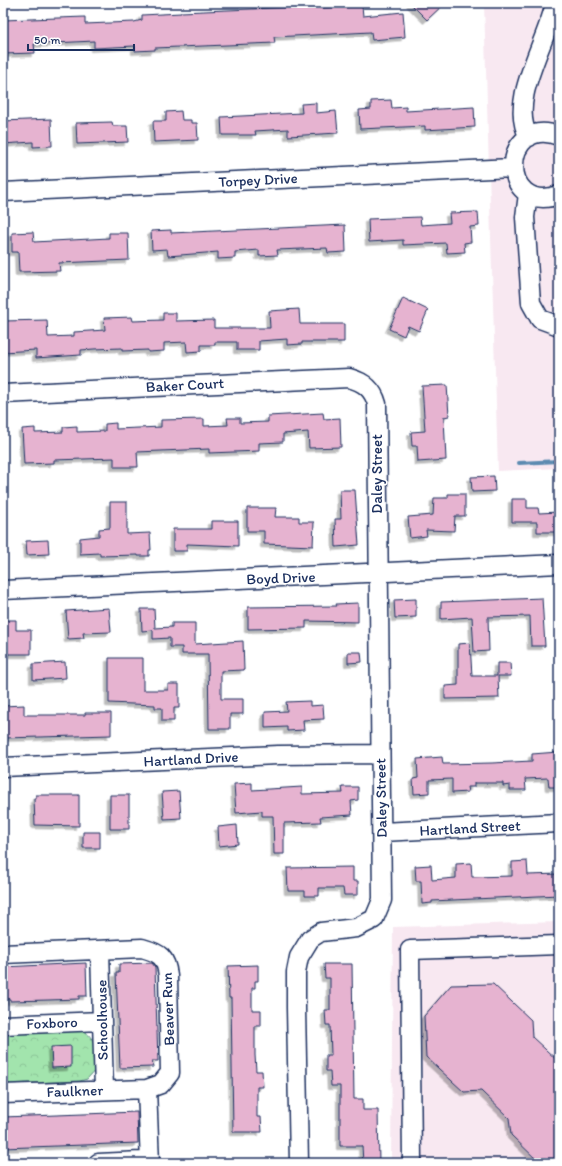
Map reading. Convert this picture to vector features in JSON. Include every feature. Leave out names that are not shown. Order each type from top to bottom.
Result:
[{"type":"street","points":[[529,137],[524,129],[526,85],[552,20],[555,3]]},
{"type":"street","points":[[559,136],[547,133],[536,134],[529,137],[518,147],[513,157],[512,168],[520,187],[528,194],[548,198],[559,195]]},
{"type":"street","name":"Torpey Drive","points":[[3,192],[512,168]]},
{"type":"street","points":[[528,194],[526,216],[530,303],[540,319],[559,326]]},
{"type":"street","name":"Baker Court","points":[[3,394],[335,378],[349,378],[365,384]]},
{"type":"street","name":"Daley Street","points":[[299,1163],[296,972],[299,958],[310,939],[321,932],[356,928],[374,919],[382,900],[377,404],[375,396],[365,384]]},
{"type":"street","name":"Boyd Drive","points":[[3,590],[559,564]]},
{"type":"street","name":"Hartland Drive","points":[[3,768],[278,755],[380,754]]},
{"type":"street","name":"Hartland Street","points":[[382,832],[559,823]]},
{"type":"street","points":[[412,1163],[410,950],[559,945]]},
{"type":"street","name":"Beaver Run","points":[[3,954],[142,948],[158,953],[167,965],[170,1073],[161,1084],[148,1089]]},
{"type":"street","name":"Schoolhouse","points":[[100,950],[104,1090]]},
{"type":"street","name":"Foxboro","points":[[3,1025],[102,1021]]},
{"type":"street","points":[[98,1163],[140,1161],[150,1163],[148,1089]]},
{"type":"street","name":"Faulkner","points":[[3,1094],[148,1089]]},
{"type":"shaded area","points":[[484,3],[559,3],[559,468],[498,471]]},
{"type":"shaded area","points":[[559,922],[559,1163],[391,1163],[393,927]]},
{"type":"green space","points":[[84,1031],[89,1035],[94,1043],[97,1057],[97,1068],[87,1079],[80,1081],[3,1084],[3,1033]]},
{"type":"building","points":[[410,3],[445,3],[427,20]]},
{"type":"building","points":[[320,6],[320,8],[362,6],[363,16],[403,12],[405,37],[372,40],[371,32],[274,37],[275,43],[155,48],[155,50],[135,51],[135,46],[94,48],[94,41],[34,44],[35,53],[3,54],[3,20],[85,17],[85,24],[134,22],[142,20],[142,15]]},
{"type":"building","points":[[391,100],[392,108],[406,107],[406,111],[474,107],[475,127],[425,130],[425,126],[360,129],[359,110],[371,109],[371,101]]},
{"type":"building","points":[[316,103],[316,113],[336,111],[338,133],[288,136],[288,129],[255,131],[256,135],[222,135],[221,117],[302,113],[301,104]]},
{"type":"building","points":[[181,111],[182,120],[191,120],[191,123],[197,123],[198,140],[154,142],[153,121],[166,121],[166,112]]},
{"type":"building","points":[[51,119],[52,146],[33,147],[33,142],[3,144],[3,121]]},
{"type":"building","points":[[112,122],[113,126],[127,126],[128,142],[77,144],[76,123]]},
{"type":"building","points":[[478,212],[479,226],[470,227],[471,242],[464,243],[465,252],[447,253],[446,243],[403,245],[403,240],[369,242],[368,219],[420,217],[421,225],[450,223],[449,213]]},
{"type":"building","points":[[345,225],[346,252],[328,253],[327,248],[277,250],[278,255],[259,256],[259,250],[235,252],[235,258],[218,259],[218,252],[168,256],[167,249],[152,250],[151,231],[171,230],[171,233]]},
{"type":"building","points":[[33,232],[34,242],[109,238],[109,233],[128,233],[129,260],[59,263],[60,271],[19,272],[18,252],[12,252],[12,233]]},
{"type":"building","points":[[403,298],[428,310],[419,331],[408,326],[404,336],[389,329]]},
{"type":"building","points":[[299,309],[300,324],[344,324],[344,342],[302,342],[302,344],[287,345],[287,339],[259,341],[259,350],[237,350],[237,342],[215,342],[215,345],[201,345],[201,351],[187,352],[186,342],[164,343],[164,351],[122,351],[122,348],[94,349],[81,350],[81,355],[36,358],[36,350],[3,352],[3,321],[47,320],[48,337],[74,336],[74,332],[105,330],[104,318],[132,317],[133,321],[163,320],[163,313],[176,313],[176,321],[214,320],[214,328],[270,328],[269,311]]},
{"type":"building","points":[[447,385],[449,416],[444,417],[446,460],[418,462],[417,446],[412,446],[411,432],[425,431],[422,386]]},
{"type":"building","points":[[323,413],[324,419],[340,418],[341,447],[309,448],[308,432],[283,434],[283,442],[259,443],[259,451],[209,453],[209,449],[137,452],[138,467],[114,467],[114,458],[54,460],[54,463],[24,464],[22,429],[35,428],[35,433],[63,432],[63,427],[77,426],[77,432],[105,431],[105,424],[116,423],[116,429],[161,427],[161,420],[204,419],[204,426],[228,425],[227,418],[240,418],[240,423],[268,422],[268,416]]},
{"type":"building","points":[[494,476],[495,491],[472,492],[471,477]]},
{"type":"building","points":[[340,490],[355,490],[359,545],[336,547],[335,519],[341,519]]},
{"type":"building","points":[[448,494],[465,494],[465,516],[455,516],[454,531],[426,530],[427,536],[410,538],[408,517],[433,515],[434,498],[448,498]]},
{"type":"building","points":[[512,499],[527,499],[527,508],[538,508],[539,513],[558,512],[558,532],[537,532],[537,522],[512,522]]},
{"type":"building","points":[[110,502],[127,502],[127,534],[150,533],[151,550],[149,550],[149,556],[100,556],[100,553],[80,554],[80,538],[99,536],[99,529],[110,528]]},
{"type":"building","points":[[247,508],[276,508],[275,517],[299,517],[299,522],[314,522],[313,546],[264,544],[264,531],[247,531]]},
{"type":"building","points":[[211,521],[238,521],[238,546],[187,544],[187,551],[173,551],[173,529],[211,529]]},
{"type":"building","points":[[48,540],[49,554],[27,555],[26,541]]},
{"type":"building","points":[[542,598],[545,646],[531,646],[530,616],[488,617],[489,651],[474,652],[472,617],[441,619],[441,602]]},
{"type":"building","points":[[416,599],[416,617],[395,618],[394,600]]},
{"type":"building","points":[[358,603],[358,622],[306,621],[306,628],[248,629],[248,607],[337,606],[336,604]]},
{"type":"building","points":[[109,608],[111,632],[83,633],[84,638],[68,639],[66,611]]},
{"type":"building","points":[[141,609],[154,609],[155,628],[172,627],[172,623],[195,623],[195,644],[243,641],[244,670],[221,671],[221,699],[243,699],[243,714],[230,714],[230,729],[209,729],[208,654],[182,654],[182,647],[170,647],[170,638],[153,639],[153,630],[142,631]]},
{"type":"building","points":[[3,620],[16,620],[16,630],[31,630],[31,654],[3,654]]},
{"type":"building","points":[[470,643],[472,676],[497,676],[497,663],[510,663],[511,676],[498,676],[499,698],[445,699],[445,686],[458,685],[458,644]]},
{"type":"building","points":[[348,652],[361,652],[362,662],[348,663]]},
{"type":"building","points":[[109,658],[143,658],[143,690],[168,690],[168,684],[179,684],[179,708],[174,708],[174,721],[162,721],[162,708],[155,708],[155,705],[109,703]]},
{"type":"building","points":[[65,662],[66,678],[33,680],[33,664]]},
{"type":"building","points":[[310,701],[310,706],[323,705],[324,719],[303,720],[304,730],[287,731],[287,727],[265,728],[265,712],[287,711],[286,702]]},
{"type":"building","points":[[24,705],[24,715],[85,715],[85,713],[111,713],[111,735],[5,738],[5,727],[3,727],[3,706]]},
{"type":"building","points":[[558,752],[559,787],[549,787],[548,778],[525,779],[526,790],[510,790],[510,785],[503,786],[503,783],[474,783],[474,787],[467,787],[468,792],[452,793],[452,779],[429,780],[429,793],[414,794],[413,779],[418,778],[417,759],[442,757],[443,764],[492,763],[532,761],[532,754]]},
{"type":"building","points":[[252,783],[252,790],[302,787],[302,794],[343,793],[342,787],[358,787],[358,800],[351,801],[352,815],[320,817],[321,822],[284,823],[284,854],[274,854],[273,816],[262,816],[262,811],[236,813],[234,784]]},
{"type":"building","points":[[179,791],[181,818],[164,819],[162,792]]},
{"type":"building","points":[[36,795],[79,795],[79,826],[35,825],[34,799],[36,799]]},
{"type":"building","points":[[110,795],[129,795],[129,829],[110,829]]},
{"type":"building","points":[[237,825],[238,844],[219,846],[218,827]]},
{"type":"building","points":[[83,832],[100,832],[100,848],[83,848]]},
{"type":"building","points":[[527,861],[528,875],[559,874],[559,895],[432,901],[432,903],[422,904],[421,881],[416,881],[415,866],[431,865],[432,880],[456,878],[456,864],[471,863],[472,877],[512,876],[512,862]]},
{"type":"building","points":[[353,867],[353,881],[358,881],[358,895],[344,895],[343,888],[319,888],[319,896],[305,896],[305,891],[288,891],[287,868]]},
{"type":"building","points":[[86,963],[87,996],[79,996],[79,999],[10,1001],[10,999],[3,999],[3,967]]},
{"type":"building","points":[[152,963],[155,967],[158,1061],[152,1061],[153,1067],[120,1068],[116,973],[119,973],[119,964]]},
{"type":"building","points":[[324,964],[352,964],[354,1099],[363,1099],[363,1110],[378,1110],[379,1163],[363,1163],[362,1146],[340,1146],[340,1086],[331,1086],[330,1071],[326,1071],[326,1055],[331,1055],[330,1025],[326,1025],[325,1010],[330,1010],[330,978],[325,978]]},
{"type":"building","points":[[258,965],[258,981],[255,981],[255,988],[252,988],[252,1010],[261,1010],[261,1026],[255,1026],[255,1055],[256,1071],[262,1071],[263,1087],[257,1087],[257,1117],[261,1117],[262,1132],[233,1132],[231,998],[229,998],[228,966]]},
{"type":"building","points":[[493,984],[531,1020],[532,1037],[559,1062],[559,1163],[540,1163],[511,1135],[509,1118],[481,1091],[464,1092],[426,1057],[424,1016],[451,985]]},
{"type":"building","points":[[71,1046],[71,1067],[52,1068],[51,1047]]},
{"type":"building","points":[[137,1112],[138,1143],[3,1148],[3,1117]]},
{"type":"waterway","points":[[519,463],[559,461]]}]
